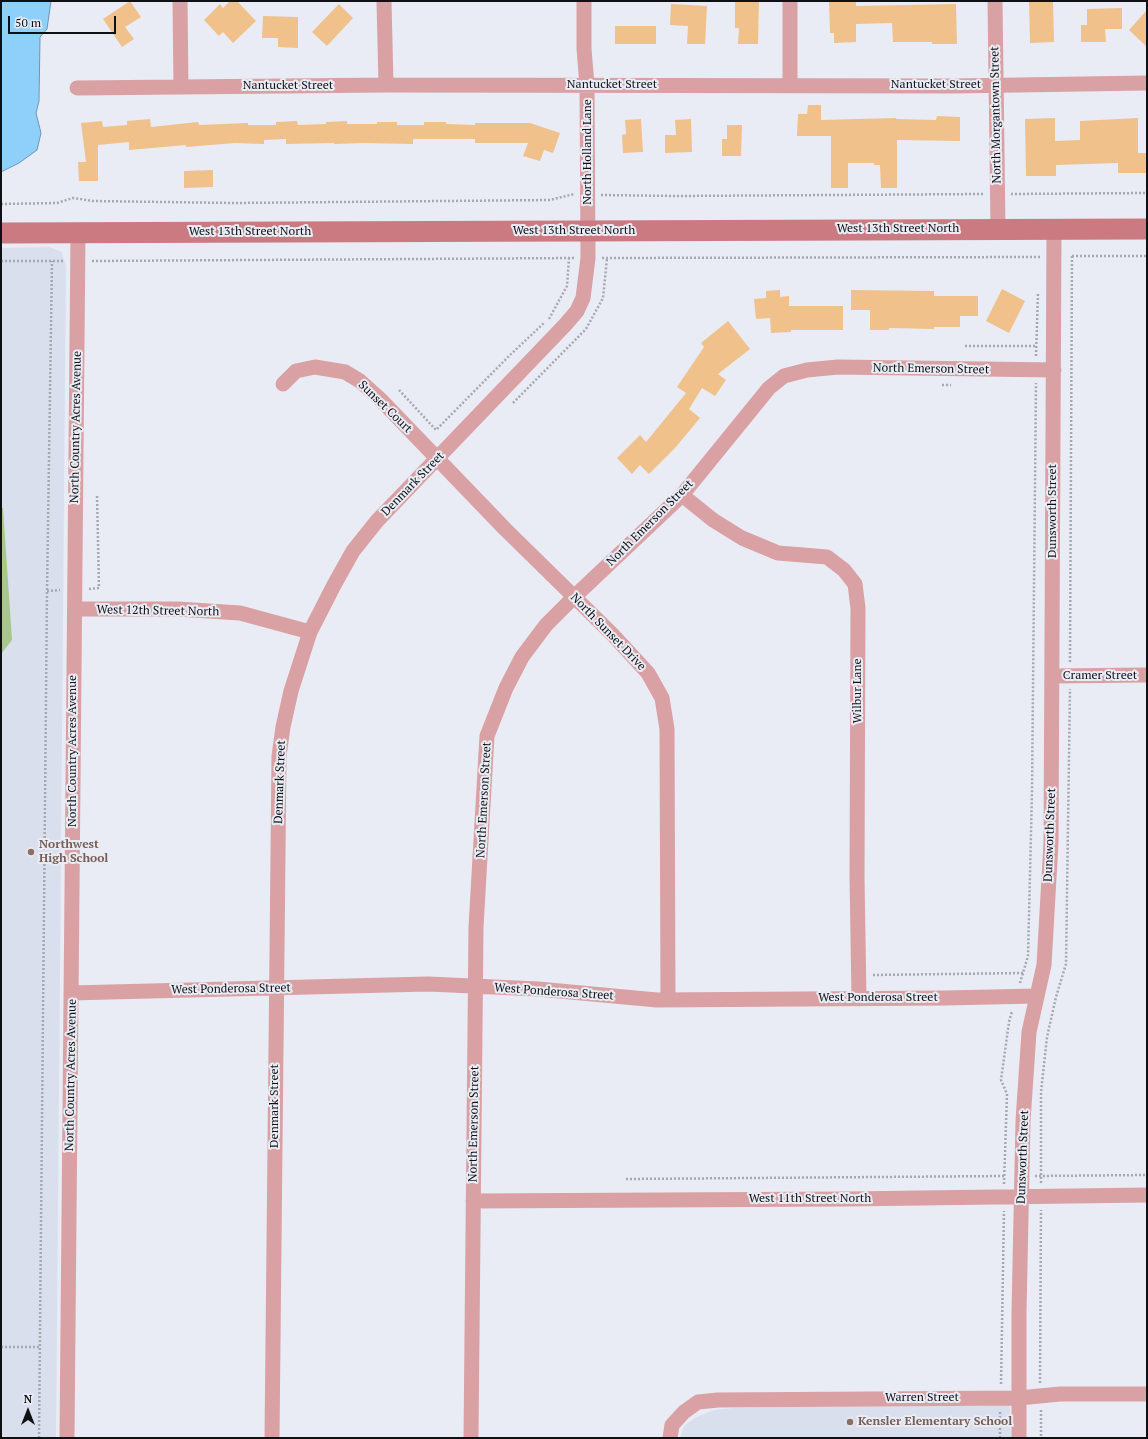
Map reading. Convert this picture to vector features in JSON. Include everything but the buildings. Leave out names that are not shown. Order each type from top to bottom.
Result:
[{"type":"street","points":[[180,1],[181,87]]},
{"type":"street","points":[[384,1],[386,85]]},
{"type":"street","name":"North Holland Lane","points":[[584,1],[584,49],[587,85],[588,231]]},
{"type":"street","points":[[790,1],[790,85]]},
{"type":"street","name":"North Morgantown Street","points":[[995,1],[998,229]]},
{"type":"street","name":"Nantucket Street","points":[[77,88],[386,85],[996,85],[1147,83]]},
{"type":"street","name":"Dunsworth Street","points":[[1019,1438],[1023,1121],[1029,1032],[1044,965],[1051,843],[1054,229]]},
{"type":"street","name":"West 13th Street North","points":[[1,233],[1147,229]]},
{"type":"street","name":"Denmark Street","points":[[272,1438],[279,756],[283,727],[291,691],[310,632],[353,551],[377,521],[577,311],[583,298],[586,280],[588,231]]},
{"type":"street","name":"North Country Acres Avenue","points":[[67,1438],[78,233]]},
{"type":"street","name":"Sunset Court","points":[[284,384],[296,371],[315,367],[345,372],[360,381],[380,399],[437,458]]},
{"type":"street","name":"North Emerson Street","points":[[471,1438],[476,927],[487,736],[506,688],[522,657],[546,625],[682,495],[769,388],[784,376],[807,370],[838,368],[1054,370]]},
{"type":"street","name":"North Sunset Drive","points":[[437,458],[612,634],[648,673],[662,698],[667,729],[668,999]]},
{"type":"street","name":"Wilbur Lane","points":[[682,495],[713,520],[742,538],[778,553],[827,558],[844,570],[855,584],[858,608],[857,876],[859,999]]},
{"type":"street","name":"West 12th Street North","points":[[74,609],[177,608],[240,613],[310,632]]},
{"type":"street","name":"Cramer Street","points":[[1052,676],[1147,675]]},
{"type":"street","name":"West Ponderosa Street","points":[[72,993],[428,984],[538,990],[657,1000],[1038,996]]},
{"type":"street","name":"West 11th Street North","points":[[473,1201],[846,1200],[1147,1195]]},
{"type":"street","name":"Warren Street","points":[[670,1438],[672,1425],[684,1412],[698,1402],[718,1400],[1019,1398],[1060,1394],[1147,1394]]},
{"type":"path","points":[[1038,257],[1038,264]]},
{"type":"path","points":[[399,390],[436,430],[509,356],[549,319],[567,286],[569,258]]},
{"type":"path","points":[[39,1438],[47,552],[52,261]]},
{"type":"path","points":[[1000,1438],[1004,1176],[1007,1094],[1001,1080],[1009,1022],[1028,956],[1038,287]]},
{"type":"path","points":[[965,346],[1036,346]]},
{"type":"path","points":[[873,975],[1023,973]]},
{"type":"path","points":[[626,1180],[1147,1175]]},
{"type":"path","points":[[1,1347],[39,1347]]},
{"type":"shaded area","name":"Northwest High School","points":[[49,247],[62,252],[66,266],[56,1438],[1,1438],[1,248]]},
{"type":"shaded area","name":"Kensler Elementary School","points":[[1003,1403],[1010,1406],[1011,1438],[680,1438],[684,1426],[695,1418],[714,1410],[733,1408]]},
{"type":"green space","points":[[1,508],[3,508],[12,640],[1,654]]},
{"type":"water","points":[[1,1],[51,1],[47,29],[40,37],[39,101],[36,113],[41,133],[37,150],[19,163],[1,172]]},
{"type":"place","name":"Northwest High School","points":[[31,852]]},
{"type":"place","name":"Kensler Elementary School","points":[[850,1422]]}]
